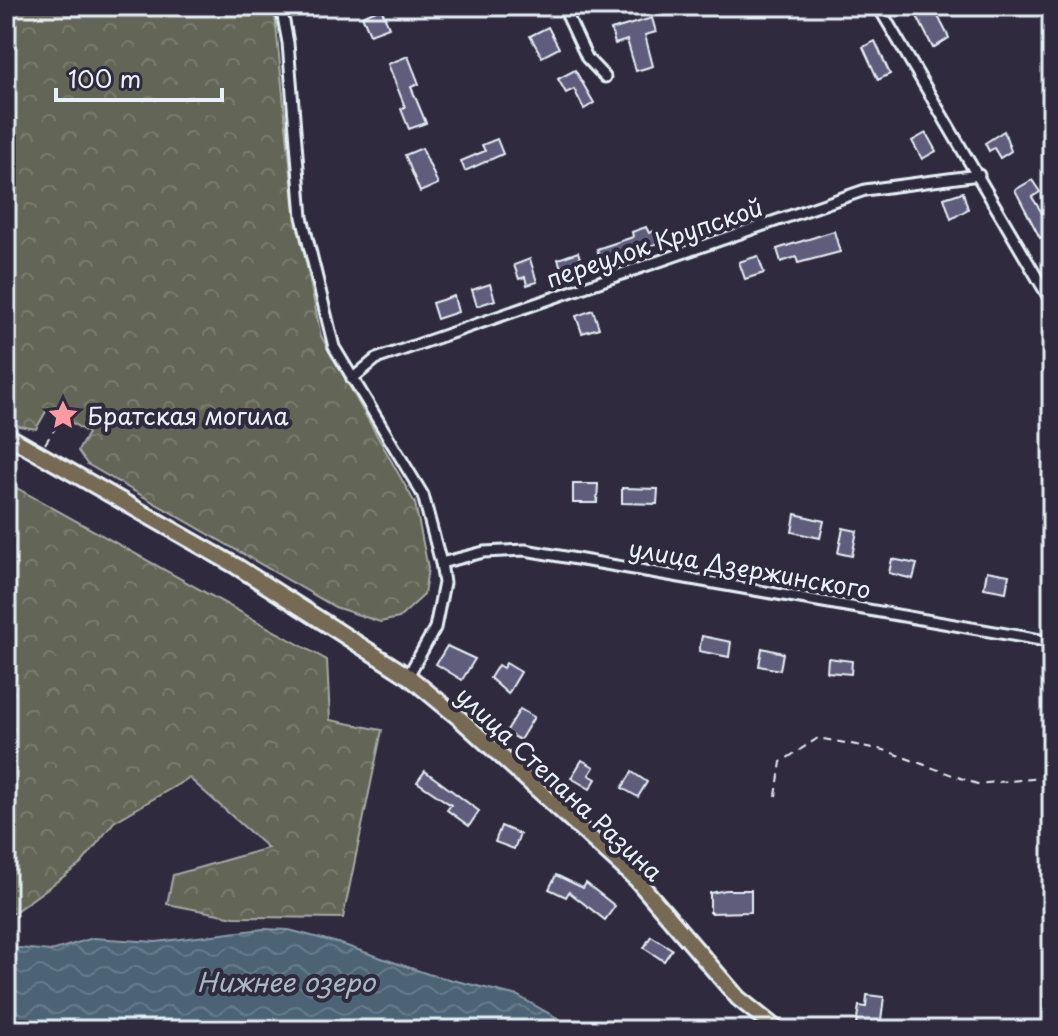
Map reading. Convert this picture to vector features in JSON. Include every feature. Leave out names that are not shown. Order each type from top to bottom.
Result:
[{"type":"main road","name":"улица Степана Разина","points":[[6,435],[236,566],[408,676],[458,717],[636,879],[738,998],[778,1030]]},
{"type":"street","points":[[281,6],[288,43],[302,217],[334,347],[423,495],[441,563],[444,583],[435,628],[408,676]]},
{"type":"street","points":[[563,6],[587,58],[605,77]]},
{"type":"street","points":[[878,6],[1052,303]]},
{"type":"street","name":"переулок Крупской","points":[[352,379],[376,359],[865,190],[979,175]]},
{"type":"street","name":"улица Дзержинского","points":[[441,563],[484,552],[525,550],[1052,642]]},
{"type":"path","points":[[45,445],[63,415]]},
{"type":"path","points":[[776,796],[781,762],[818,738],[884,750],[977,784],[1052,777]]},
{"type":"green space","points":[[6,6],[274,6],[294,203],[321,336],[415,503],[428,568],[424,595],[399,618],[380,622],[335,607],[87,464],[78,451],[88,433],[48,408],[36,429],[19,426],[6,419]]},
{"type":"green space","points":[[6,482],[327,660],[330,720],[382,730],[343,918],[234,917],[167,904],[173,875],[268,848],[189,778],[114,822],[81,864],[6,918]]},
{"type":"water","name":"Нижнее озеро","points":[[263,929],[289,930],[428,974],[518,996],[578,1030],[6,1030],[6,952],[19,948],[51,951],[93,938],[156,942]]},
{"type":"building","points":[[912,6],[933,6],[949,38],[933,48]]},
{"type":"building","points":[[381,8],[389,27],[370,34],[362,16]]},
{"type":"building","points":[[652,18],[656,32],[645,35],[653,66],[636,71],[627,40],[615,44],[611,30]]},
{"type":"building","points":[[548,27],[559,48],[542,57],[530,36]]},
{"type":"building","points":[[875,41],[890,74],[878,80],[863,47]]},
{"type":"building","points":[[408,56],[419,84],[411,87],[426,123],[409,129],[401,109],[405,107],[388,64]]},
{"type":"building","points":[[575,70],[594,103],[584,109],[574,89],[566,93],[558,79]]},
{"type":"building","points":[[1004,131],[1011,151],[1000,158],[994,148],[989,151],[985,143]]},
{"type":"building","points":[[926,133],[936,151],[922,159],[912,141]]},
{"type":"building","points":[[497,139],[503,154],[465,171],[461,161],[485,151],[482,145]]},
{"type":"building","points":[[422,148],[438,184],[420,192],[405,155]]},
{"type":"building","points":[[1032,180],[1040,192],[1032,197],[1046,219],[1052,215],[1052,231],[1040,238],[1015,190]]},
{"type":"building","points":[[963,192],[968,209],[951,219],[944,198]]},
{"type":"building","points":[[646,227],[649,233],[657,230],[661,242],[602,264],[597,249],[633,237],[632,232]]},
{"type":"building","points":[[834,231],[840,252],[798,263],[796,257],[781,262],[777,249]]},
{"type":"building","points":[[578,252],[584,270],[564,277],[558,259]]},
{"type":"building","points":[[758,256],[764,273],[745,279],[739,262]]},
{"type":"building","points":[[530,259],[537,282],[527,285],[525,277],[519,279],[514,265]]},
{"type":"building","points":[[490,284],[495,300],[477,306],[472,290]]},
{"type":"building","points":[[454,296],[458,312],[437,319],[432,303]]},
{"type":"building","points":[[593,310],[599,328],[582,333],[576,316]]},
{"type":"building","points":[[573,484],[598,484],[597,503],[573,503]]},
{"type":"building","points":[[622,488],[658,489],[657,504],[622,503]]},
{"type":"building","points":[[795,514],[824,521],[820,538],[792,532]]},
{"type":"building","points":[[843,528],[857,531],[852,556],[838,553]]},
{"type":"building","points":[[892,559],[917,564],[913,579],[889,573]]},
{"type":"building","points":[[987,571],[1009,575],[1006,592],[984,588]]},
{"type":"building","points":[[702,636],[731,642],[729,657],[699,651]]},
{"type":"building","points":[[447,646],[475,659],[462,680],[436,664]]},
{"type":"building","points":[[762,648],[783,653],[780,670],[759,666]]},
{"type":"building","points":[[828,658],[852,661],[851,674],[827,672]]},
{"type":"building","points":[[506,663],[521,672],[508,694],[490,678],[498,665],[503,668]]},
{"type":"building","points":[[520,709],[534,717],[520,740],[506,732]]},
{"type":"building","points":[[582,760],[594,767],[589,775],[596,779],[590,789],[571,778]]},
{"type":"building","points":[[425,771],[479,811],[469,826],[447,810],[451,805],[417,782]]},
{"type":"building","points":[[632,772],[647,782],[638,797],[622,788]]},
{"type":"building","points":[[501,826],[520,834],[514,849],[495,842]]},
{"type":"building","points":[[556,875],[583,888],[586,883],[615,906],[605,920],[569,892],[566,897],[549,889]]},
{"type":"building","points":[[751,890],[751,912],[710,913],[710,893]]},
{"type":"building","points":[[651,936],[672,949],[664,961],[644,948]]},
{"type":"building","points":[[867,995],[884,997],[880,1028],[856,1025],[859,1006],[866,1007]]},
{"type":"place","name":"Братская могила","points":[[63,415]]}]
